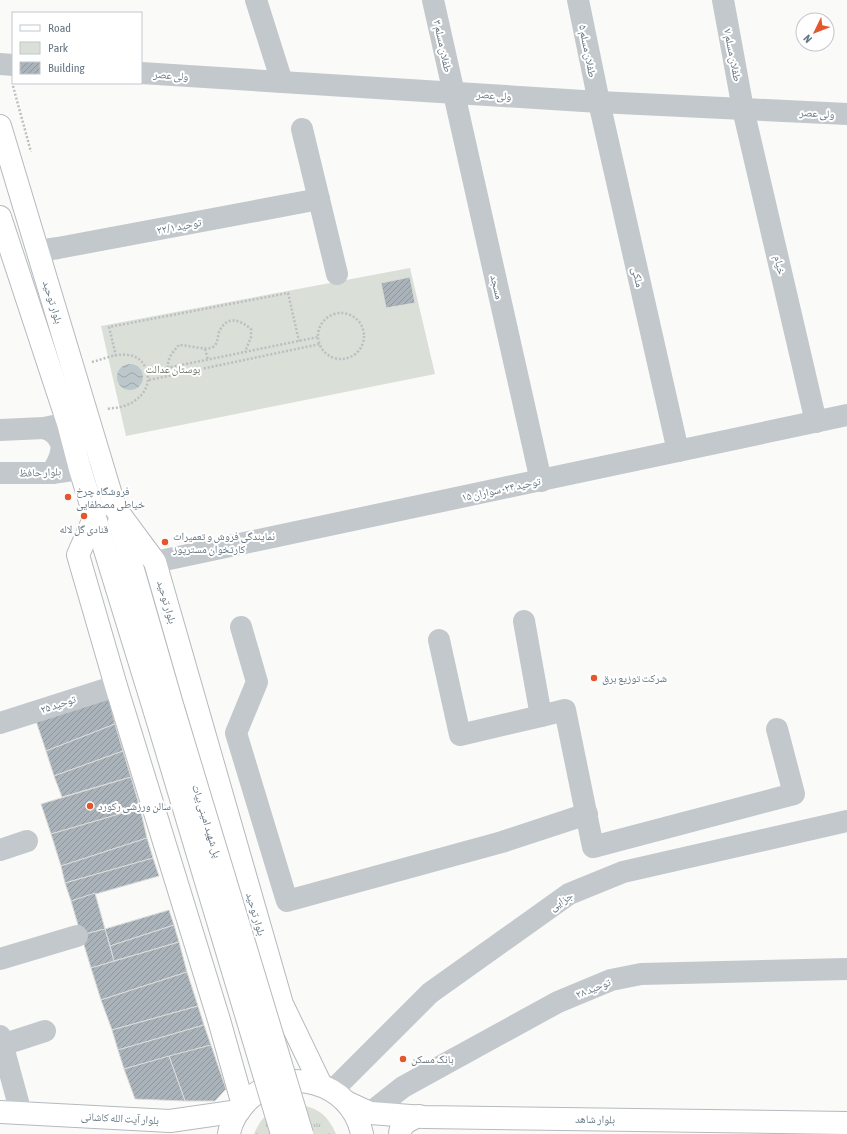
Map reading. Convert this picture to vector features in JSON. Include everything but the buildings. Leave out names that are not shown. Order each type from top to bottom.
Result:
[{"type":"main road","name":"بلوار توحید","points":[[0,126],[115,508],[155,562],[282,1004],[333,1093],[354,1115],[362,1134]]},
{"type":"main road","points":[[0,217],[68,424],[95,516],[78,555],[116,686],[219,1020],[241,1108],[234,1117],[229,1134]]},
{"type":"main road","name":"پل شهید امینی بیات","points":[[115,508],[164,710],[282,1134]]},
{"type":"main road","name":"پل شهید امینی بیات","points":[[95,516],[164,710],[302,1134]]},
{"type":"main road","points":[[219,1020],[230,1028],[242,1032],[256,1031],[268,1026],[277,1016],[282,1004]]},
{"type":"main road","name":"بلوار شاهد","points":[[241,1108],[255,1093],[270,1085],[287,1080],[304,1080],[333,1093],[370,1113],[419,1116],[847,1123]]},
{"type":"main road","name":"بلوار آیت الله کاشانی","points":[[10,1113],[170,1127],[170,1121],[241,1108]]},
{"type":"main road","points":[[400,1134],[402,1126],[419,1116]]},
{"type":"street","points":[[256,0],[282,82]]},
{"type":"street","name":"طفلان مسلم ۳","points":[[433,0],[453,92]]},
{"type":"street","name":"طفلان مسلم ۵","points":[[578,0],[599,102]]},
{"type":"street","name":"طفلان مسلم ۷","points":[[723,0],[743,109]]},
{"type":"street","points":[[0,64],[12,65]]},
{"type":"street","name":"ولی عصر","points":[[142,73],[599,102],[847,114]]},
{"type":"street","name":"مسجد","points":[[453,92],[542,481]]},
{"type":"street","name":"ملکی","points":[[599,102],[678,452]]},
{"type":"street","name":"خیام","points":[[743,109],[816,422]]},
{"type":"street","points":[[302,129],[337,274]]},
{"type":"street","name":"توحید ۲۲/۱","points":[[38,250],[58,248],[319,199]]},
{"type":"street","name":"توحید ۲۴- سواران ۱۵","points":[[155,562],[847,415]]},
{"type":"street","points":[[0,430],[44,428],[68,424]]},
{"type":"street","points":[[44,428],[51,430],[56,434],[62,451],[52,473]]},
{"type":"street","name":"بلوار حافظ","points":[[0,473],[52,473],[80,469]]},
{"type":"street","points":[[524,621],[541,716]]},
{"type":"street","points":[[241,627],[257,682],[236,733],[287,902],[502,842],[587,814]]},
{"type":"street","points":[[439,640],[460,735],[565,710],[593,847],[794,794],[777,729]]},
{"type":"street","name":"توحید ۲۵","points":[[0,723],[116,686]]},
{"type":"street","points":[[206,740],[236,733]]},
{"type":"street","name":"جزایی","points":[[333,1093],[430,993],[569,894],[623,872],[847,821]]},
{"type":"street","points":[[0,850],[27,841]]},
{"type":"street","points":[[0,958],[77,936]]},
{"type":"street","name":"توحید ۲۸","points":[[370,1113],[403,1087],[558,1002],[611,980],[641,974],[847,968]]},
{"type":"street","points":[[10,1113],[1,1040],[45,1031]]},
{"type":"path","points":[[116,356],[109,327],[288,294],[299,341]]},
{"type":"path","points":[[339,312],[347,313],[353,316],[359,321],[363,328],[363,343],[353,356],[338,358],[330,356],[324,351],[320,344],[318,337],[322,323],[326,318],[339,312]]},
{"type":"path","points":[[168,368],[167,362],[179,345],[188,345],[205,349],[212,348],[216,343],[220,330],[231,320],[238,320],[251,329],[251,337],[245,352]]},
{"type":"path","points":[[148,372],[318,337]]},
{"type":"path","points":[[149,380],[320,344]]},
{"type":"path","points":[[205,349],[208,360]]},
{"type":"path","points":[[90,363],[116,356],[134,356],[144,364],[148,372],[148,387],[136,399],[125,406],[103,410]]},
{"type":"green space","name":"بوستان عدالت","points":[[410,268],[435,374],[126,436],[101,326]]},
{"type":"green space","points":[[295,1104],[309,1107],[320,1112],[329,1121],[336,1134],[254,1134],[258,1126],[270,1113]]},
{"type":"water","points":[[130,364],[139,368],[143,377],[139,386],[130,390],[121,386],[117,377],[121,368]]},
{"type":"place","name":"فروشگاه چرخ خیاطی مصطفایی","points":[[68,497]]},
{"type":"place","name":"قنادی گل لاله","points":[[84,516]]},
{"type":"place","name":"نمایندگی فروش و تعمیرات کارتخوان مسترپوز","points":[[165,542]]},
{"type":"place","name":"شرکت توزیع برق","points":[[594,678]]},
{"type":"place","name":"سالن ورزشی رکورد","points":[[90,806]]},
{"type":"place","name":"بانک مسکن","points":[[403,1059]]}]
